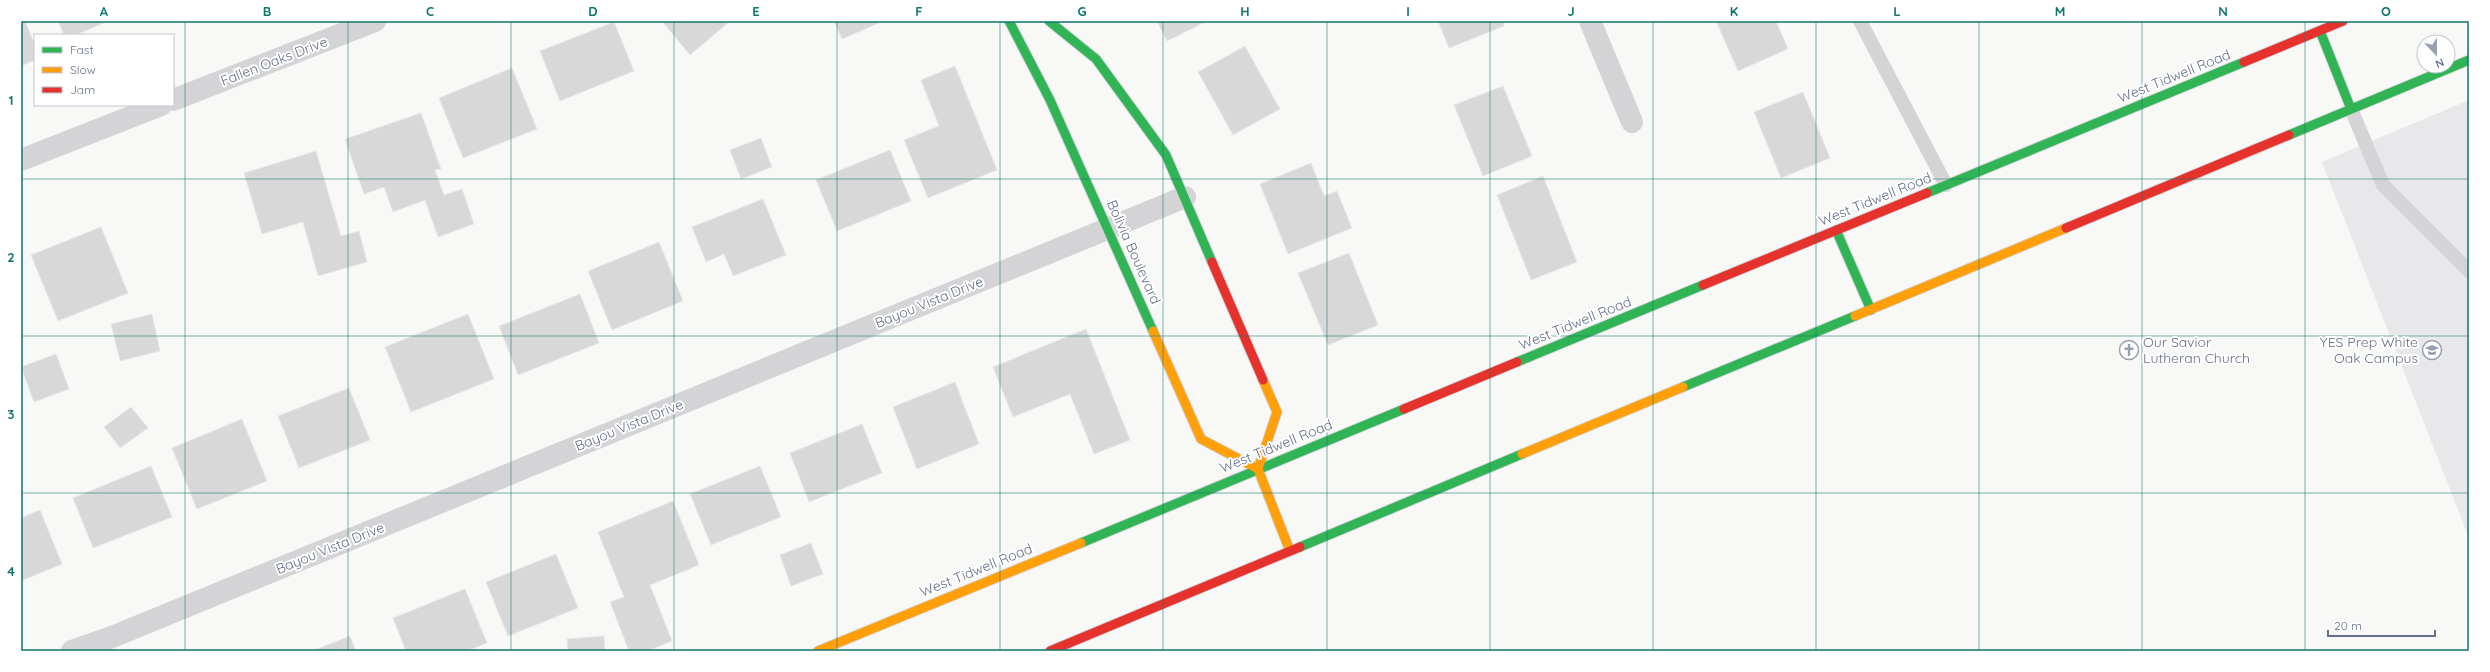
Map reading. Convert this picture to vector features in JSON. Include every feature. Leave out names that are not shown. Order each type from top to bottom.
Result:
[{"type":"main road","name":"Bolivia Boulevard","points":[[1009,21],[1050,100],[1109,229],[1201,440],[1258,469]]},
{"type":"main road","points":[[1049,21],[1096,59],[1166,155],[1186,197],[1277,412],[1258,469],[1290,551]]},
{"type":"main road","name":"West Tidwell Road","points":[[818,651],[2343,21]]},
{"type":"main road","points":[[2320,31],[2351,109]]},
{"type":"main road","points":[[1050,651],[2469,60]]},
{"type":"main road","points":[[1836,230],[1871,310]]},
{"type":"street","name":"Fallen Oaks Drive","points":[[174,100],[375,21]]},
{"type":"street","points":[[1590,21],[1632,122]]},
{"type":"street","points":[[21,160],[158,106]]},
{"type":"street","name":"Bayou Vista Drive","points":[[72,651],[112,637],[1186,197]]},
{"type":"lane","points":[[1860,21],[1946,185]]},
{"type":"lane","points":[[2351,109],[2383,185],[2469,272]]},
{"type":"shaded area","name":"YES Prep White Oak Campus","points":[[2469,100],[2469,538],[2322,162]]},
{"type":"building","points":[[21,21],[25,21],[34,43],[34,60],[21,66]]},
{"type":"building","points":[[58,21],[109,21],[77,34],[64,34]]},
{"type":"building","points":[[662,21],[730,21],[690,55]]},
{"type":"building","points":[[834,21],[878,21],[879,23],[842,39]]},
{"type":"building","points":[[1157,21],[1207,21],[1167,41]]},
{"type":"building","points":[[1438,21],[1503,21],[1504,26],[1449,48]]},
{"type":"building","points":[[1716,21],[1776,21],[1788,49],[1738,71]]},
{"type":"building","points":[[614,22],[634,71],[560,101],[540,51]]},
{"type":"building","points":[[1245,46],[1280,109],[1233,135],[1198,72]]},
{"type":"building","points":[[955,66],[997,170],[928,198],[904,140],[939,126],[921,80]]},
{"type":"building","points":[[512,68],[537,129],[463,158],[439,98]]},
{"type":"building","points":[[1503,86],[1532,156],[1483,176],[1454,105]]},
{"type":"building","points":[[1803,92],[1830,158],[1781,178],[1754,112]]},
{"type":"building","points":[[421,113],[441,169],[435,170],[444,195],[462,189],[474,224],[438,237],[425,200],[393,212],[384,187],[364,194],[345,139]]},
{"type":"building","points":[[761,138],[772,167],[741,179],[730,150]]},
{"type":"building","points":[[890,150],[911,201],[837,231],[816,180]]},
{"type":"building","points":[[316,151],[341,236],[359,231],[367,262],[318,276],[303,222],[262,234],[244,173]]},
{"type":"building","points":[[1311,163],[1324,196],[1337,191],[1352,228],[1288,254],[1260,184]]},
{"type":"building","points":[[1543,176],[1577,262],[1531,280],[1497,195]]},
{"type":"building","points":[[763,199],[786,255],[733,276],[724,254],[706,262],[692,227]]},
{"type":"building","points":[[101,227],[128,293],[58,321],[31,255]]},
{"type":"building","points":[[659,242],[683,301],[612,330],[588,271]]},
{"type":"building","points":[[1349,253],[1378,325],[1328,345],[1298,273]]},
{"type":"building","points":[[580,294],[599,343],[518,375],[499,326]]},
{"type":"building","points":[[152,314],[160,351],[120,361],[111,324]]},
{"type":"building","points":[[468,314],[494,379],[411,412],[385,347]]},
{"type":"building","points":[[1086,329],[1130,440],[1094,454],[1070,394],[1013,417],[993,367]]},
{"type":"building","points":[[56,354],[69,389],[34,402],[21,367]]},
{"type":"building","points":[[955,382],[979,444],[917,469],[893,407]]},
{"type":"building","points":[[349,388],[370,440],[299,468],[278,416]]},
{"type":"building","points":[[131,407],[148,428],[120,448],[104,427]]},
{"type":"building","points":[[242,419],[267,481],[197,509],[172,448]]},
{"type":"building","points":[[862,424],[882,473],[809,502],[790,453]]},
{"type":"building","points":[[151,466],[172,517],[93,548],[73,498]]},
{"type":"building","points":[[760,466],[781,517],[711,545],[690,494]]},
{"type":"building","points":[[673,501],[699,565],[650,585],[672,641],[647,651],[629,651],[610,602],[624,597],[598,532]]},
{"type":"building","points":[[40,510],[62,564],[21,581],[21,518]]},
{"type":"building","points":[[811,543],[823,574],[791,586],[780,555]]},
{"type":"building","points":[[556,554],[578,608],[508,636],[486,582]]},
{"type":"building","points":[[465,589],[487,643],[466,651],[406,651],[393,618]]},
{"type":"building","points":[[350,636],[356,651],[312,651]]},
{"type":"building","points":[[604,636],[605,651],[568,651],[567,639]]},
{"type":"traffic: fast","points":[[1009,21],[1050,100],[1153,331]]},
{"type":"traffic: fast","points":[[1049,21],[1096,59],[1166,155],[1212,262]]},
{"type":"traffic: fast","points":[[2320,31],[2351,109]]},
{"type":"traffic: fast","points":[[2289,135],[2469,60]]},
{"type":"traffic: fast","points":[[1927,193],[2244,62]]},
{"type":"traffic: fast","points":[[1836,230],[1871,310]]},
{"type":"traffic: fast","points":[[1517,362],[1703,285]]},
{"type":"traffic: fast","points":[[1683,387],[1855,316]]},
{"type":"traffic: fast","points":[[1081,543],[1404,409]]},
{"type":"traffic: fast","points":[[1300,547],[1522,454]]},
{"type":"traffic: slow","points":[[1855,316],[2066,228]]},
{"type":"traffic: slow","points":[[1153,331],[1201,439],[1258,469],[1290,551]]},
{"type":"traffic: slow","points":[[1258,469],[1277,412],[1263,380]]},
{"type":"traffic: slow","points":[[1522,454],[1683,387]]},
{"type":"traffic: slow","points":[[818,651],[1081,543]]},
{"type":"traffic: jam","points":[[2244,62],[2343,21]]},
{"type":"traffic: jam","points":[[2066,228],[2289,135]]},
{"type":"traffic: jam","points":[[1703,285],[1927,193]]},
{"type":"traffic: jam","points":[[1212,262],[1263,380]]},
{"type":"traffic: jam","points":[[1404,409],[1517,362]]},
{"type":"traffic: jam","points":[[1050,651],[1300,547]]},
{"type":"place","name":"Our Savior Lutheran Church","points":[[2129,350]]},
{"type":"place","name":"YES Prep White Oak Campus","points":[[2432,350]]}]
